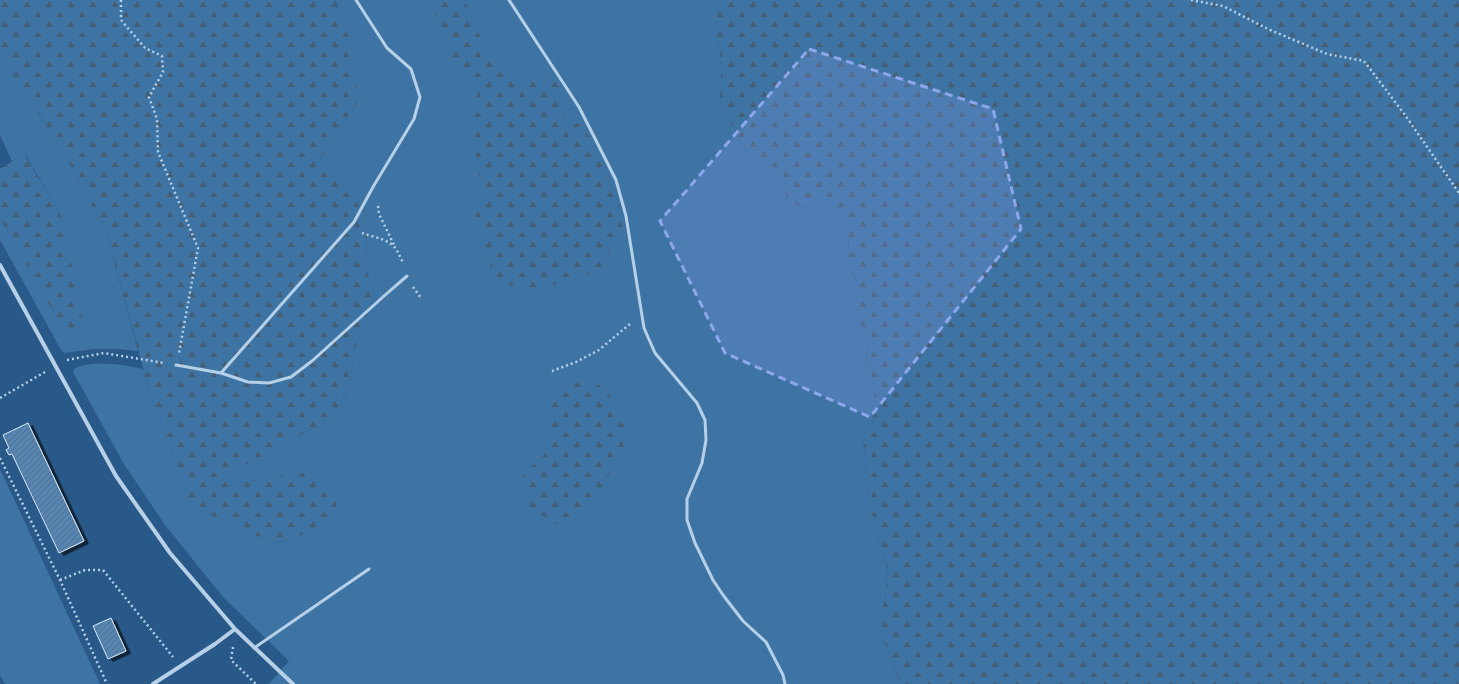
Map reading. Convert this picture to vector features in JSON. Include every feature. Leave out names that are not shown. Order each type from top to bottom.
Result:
[{"type":"street","points":[[0,265],[116,476],[170,553],[235,629],[292,684]]},
{"type":"street","points":[[153,684],[215,644],[235,629]]},
{"type":"lane","points":[[221,373],[354,222],[371,189],[414,118],[420,97],[411,69],[387,48],[356,0]]},
{"type":"lane","points":[[509,0],[579,107],[616,180],[626,216],[644,328],[655,353],[697,403],[705,420],[706,440],[702,463],[687,499],[687,520],[695,543],[712,580],[743,622],[766,642],[783,675],[785,684]]},
{"type":"lane","points":[[176,365],[221,373],[248,382],[269,383],[291,376],[312,361],[407,276]]},
{"type":"lane","points":[[254,648],[369,568]]},
{"type":"path","points":[[1,397],[68,359],[104,353],[176,365],[198,248],[158,152],[157,119],[149,97],[164,72],[162,56],[145,48],[121,20],[121,0]]},
{"type":"path","points":[[1191,0],[1223,6],[1268,29],[1327,54],[1364,61],[1405,115],[1459,193]]},
{"type":"path","points":[[371,189],[377,202],[379,214],[404,265],[410,283],[421,298]]},
{"type":"path","points":[[348,229],[380,239],[396,249]]},
{"type":"path","points":[[552,371],[576,362],[599,350],[642,313]]},
{"type":"path","points":[[0,458],[60,580],[107,684]]},
{"type":"path","points":[[60,580],[85,570],[103,570],[181,666]]},
{"type":"path","points":[[235,629],[231,660],[256,684]]},
{"type":"highlighted area","points":[[809,49],[993,109],[1021,229],[870,417],[725,353],[660,221]]},
{"type":"green space","points":[[0,0],[334,0],[348,32],[358,101],[320,159],[367,216],[366,268],[375,298],[362,325],[356,344],[350,381],[337,412],[322,424],[231,472],[228,481],[237,484],[315,471],[332,488],[337,508],[326,528],[306,533],[288,541],[274,542],[245,531],[192,506],[151,397],[106,230],[59,145],[0,54]]},
{"type":"green space","points":[[334,0],[719,0],[716,26],[722,66],[720,97],[724,110],[752,161],[779,174],[788,199],[802,208],[825,195],[848,221],[849,267],[864,294],[857,314],[868,342],[865,369],[876,399],[873,421],[863,435],[868,498],[888,572],[885,600],[877,622],[899,679],[899,684],[269,684],[289,661],[223,597],[165,525],[124,464],[73,372],[74,369],[90,364],[108,364],[143,369],[151,397],[192,506],[245,531],[274,542],[288,541],[306,533],[326,528],[261,479],[237,484],[228,481],[231,472],[322,424],[337,412],[350,381],[356,344],[362,325],[375,298],[366,268],[367,216],[320,159],[358,101],[337,4]]},
{"type":"green space","points":[[421,0],[465,0],[474,25],[494,63],[521,83],[548,78],[563,87],[559,105],[566,120],[581,124],[601,156],[619,200],[623,232],[599,270],[544,288],[502,285],[490,266],[474,212],[483,191],[476,163],[474,116],[478,89],[467,73],[449,69],[446,60],[454,47],[431,7]]},
{"type":"green space","points":[[719,0],[1459,0],[1459,684],[899,684],[899,679],[877,622],[885,600],[888,572],[868,498],[863,434],[873,421],[876,399],[865,369],[868,342],[857,314],[864,294],[849,267],[848,221],[825,195],[802,208],[788,199],[779,174],[752,161],[724,110],[720,96],[722,66],[716,26]]},
{"type":"green space","points":[[0,54],[59,145],[106,230],[138,351],[94,349],[64,353],[0,240],[0,218],[63,328],[63,222],[55,205],[26,156],[12,161],[0,135]]},
{"type":"green space","points":[[25,156],[55,205],[63,222],[83,322],[73,331],[63,328],[0,218],[0,169],[18,158]]},
{"type":"green space","points":[[587,379],[607,389],[629,437],[603,486],[564,529],[528,507],[523,474],[552,447],[546,431],[551,393]]},
{"type":"green space","points":[[0,469],[100,684],[5,684],[0,675]]},
{"type":"building","points":[[28,423],[84,541],[59,553],[12,454],[9,455],[6,450],[9,448],[3,435]]},
{"type":"building","points":[[111,618],[126,651],[108,659],[93,626]]}]
